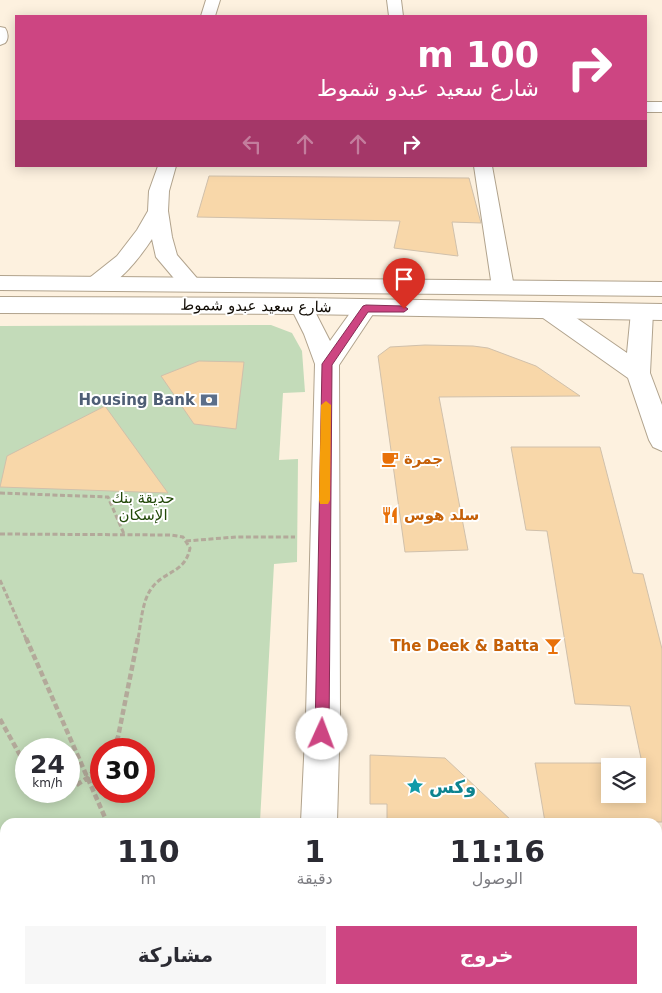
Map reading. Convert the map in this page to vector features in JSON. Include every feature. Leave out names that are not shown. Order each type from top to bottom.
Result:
[{"type":"street","points":[[208,15],[213,0]]},
{"type":"street","points":[[394,0],[396,15]]},
{"type":"street","points":[[0,31],[0,40]]},
{"type":"street","points":[[647,107],[662,107]]},
{"type":"street","points":[[167,167],[159,191],[158,211],[167,257],[191,284]]},
{"type":"street","points":[[483,167],[504,287]]},
{"type":"street","points":[[96,284],[121,266],[138,246],[158,211]]},
{"type":"street","name":"شارع سعيد عبدو شموط","points":[[0,283],[662,289]]},
{"type":"street","name":"شارع سعيد عبدو شموط","points":[[0,304],[300,306],[551,312],[652,312]]},
{"type":"street","points":[[300,306],[316,334],[327,364],[323,706],[319,818]]},
{"type":"street","points":[[327,364],[366,308]]},
{"type":"street","points":[[551,312],[638,373]]},
{"type":"street","points":[[652,312],[638,373],[662,440]]},
{"type":"path","points":[[0,493],[108,497],[124,534]]},
{"type":"path","points":[[0,534],[171,535],[183,537],[186,541],[190,548],[188,558],[179,569],[162,576],[150,590],[118,738]]},
{"type":"path","points":[[186,541],[236,537],[324,537]]},
{"type":"path","points":[[0,580],[106,818]]},
{"type":"path","points":[[0,719],[15,746]]},
{"type":"path","points":[[80,783],[90,775]]},
{"type":"green space","name":"حديقة بنك الإسكان","points":[[271,325],[292,333],[302,351],[305,392],[283,393],[279,460],[298,459],[297,562],[274,564],[260,818],[0,818],[0,326]]},
{"type":"building","points":[[209,176],[469,178],[481,223],[452,222],[458,256],[394,248],[400,221],[197,217]]},
{"type":"building","points":[[425,345],[488,348],[536,366],[580,396],[439,397],[468,550],[405,552],[378,356],[390,347]]},
{"type":"building","name":"Housing Bank","points":[[199,361],[244,362],[236,429],[194,424],[161,376]]},
{"type":"building","points":[[105,406],[168,493],[0,487],[7,456]]},
{"type":"building","points":[[511,447],[600,447],[633,573],[643,574],[662,649],[662,818],[544,818],[535,763],[601,763],[601,803],[646,803],[646,758],[641,758],[630,706],[575,704],[547,531],[526,530]]},
{"type":"building","points":[[370,755],[445,758],[509,818],[387,818],[387,804],[370,804]]},
{"type":"slow traffic","points":[[324,500],[326,405]]},
{"type":"place","name":"Housing Bank","points":[[209,400]]},
{"type":"place","name":"جمرة","points":[[390,459]]},
{"type":"place","name":"سلد هوس","points":[[390,515]]},
{"type":"place","name":"The Deek & Batta","points":[[553,646]]},
{"type":"place","name":"وكس","points":[[415,786]]},
{"type":"route","points":[[322,734],[327,364],[366,308],[404,309]]}]
